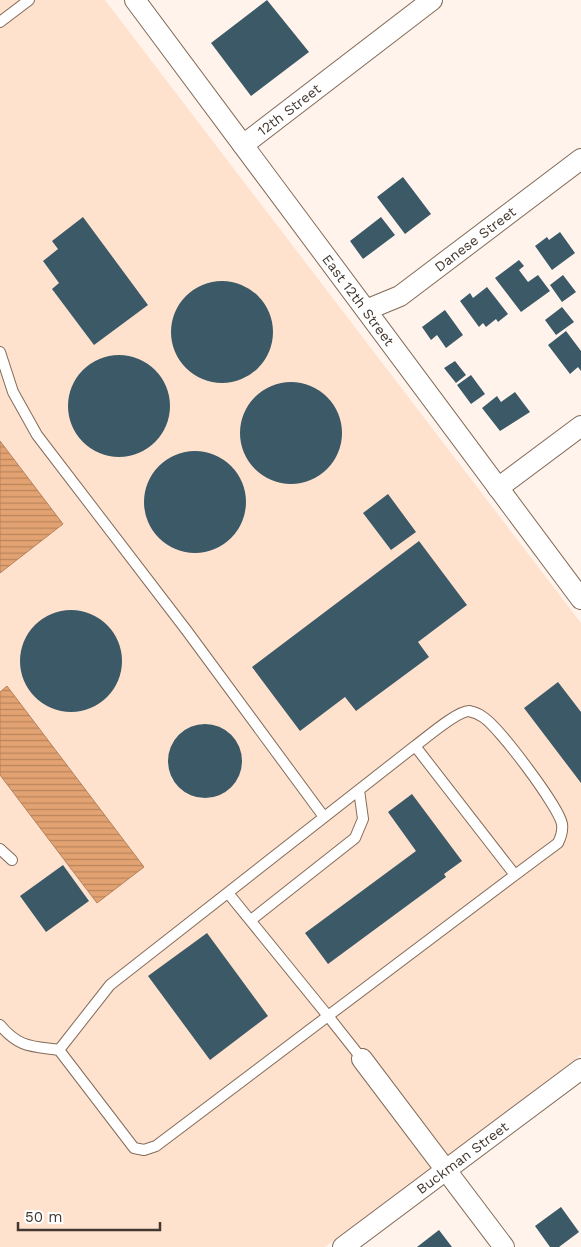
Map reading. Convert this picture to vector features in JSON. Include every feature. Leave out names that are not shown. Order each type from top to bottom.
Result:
[{"type":"street","name":"East 12th Street","points":[[135,0],[581,599]]},
{"type":"street","name":"12th Street","points":[[243,145],[432,0]]},
{"type":"street","name":"Danese Street","points":[[366,310],[400,296],[581,159]]},
{"type":"street","points":[[498,488],[581,426]]},
{"type":"street","points":[[362,1058],[504,1247]]},
{"type":"street","name":"Buckman Street","points":[[343,1247],[581,1069]]},
{"type":"lane","points":[[0,22],[29,0]]},
{"type":"lane","points":[[0,352],[13,392],[37,435],[187,631],[324,818]]},
{"type":"lane","points":[[0,1025],[9,1036],[29,1048],[60,1050],[134,1148],[144,1150],[156,1146],[558,843],[562,825],[551,800],[491,723],[476,713],[467,711],[459,714],[358,790],[110,985],[60,1050]]},
{"type":"lane","points":[[415,746],[515,875]]},
{"type":"lane","points":[[250,920],[355,838],[363,819],[358,790]]},
{"type":"lane","points":[[0,849],[12,860]]},
{"type":"lane","points":[[228,892],[362,1058]]},
{"type":"shaded area","points":[[0,0],[105,0],[581,623],[581,1055],[325,1247],[0,1247]]},
{"type":"shaded area","points":[[0,441],[63,524],[0,573]]},
{"type":"shaded area","points":[[7,686],[144,867],[97,903],[0,775],[0,692]]},
{"type":"building","points":[[267,0],[309,52],[251,96],[211,43]]},
{"type":"building","points":[[403,177],[431,214],[405,234],[377,197]]},
{"type":"building","points":[[83,217],[148,305],[94,345],[52,289],[59,283],[43,261],[58,249],[52,241]]},
{"type":"building","points":[[381,217],[395,235],[363,259],[350,241]]},
{"type":"building","points":[[560,232],[575,253],[552,270],[535,246],[547,237],[549,240]]},
{"type":"building","points":[[519,260],[524,266],[519,270],[528,282],[538,275],[550,291],[521,312],[495,278]]},
{"type":"building","points":[[563,275],[576,292],[562,302],[550,285]]},
{"type":"building","points":[[222,281],[241,285],[258,296],[269,313],[273,332],[269,351],[258,368],[241,379],[222,383],[203,379],[186,368],[175,351],[171,332],[175,313],[186,296],[203,285]]},
{"type":"building","points":[[487,287],[508,314],[498,322],[496,319],[486,327],[483,323],[479,327],[460,301],[470,293],[473,298]]},
{"type":"building","points":[[562,307],[574,322],[556,335],[545,320]]},
{"type":"building","points":[[445,310],[463,335],[446,348],[437,335],[431,340],[422,327]]},
{"type":"building","points":[[566,331],[581,351],[581,371],[578,367],[570,374],[548,345]]},
{"type":"building","points":[[119,355],[138,359],[155,370],[166,387],[170,406],[166,425],[155,442],[138,453],[119,457],[100,453],[83,442],[72,425],[68,406],[72,387],[83,370],[100,359]]},
{"type":"building","points":[[455,361],[466,375],[456,383],[444,368]]},
{"type":"building","points":[[471,375],[485,394],[471,404],[457,385]]},
{"type":"building","points":[[291,382],[310,386],[327,397],[338,414],[342,433],[338,452],[327,469],[310,480],[291,484],[272,480],[255,469],[244,452],[240,433],[244,414],[255,397],[272,386]]},
{"type":"building","points":[[515,392],[530,412],[500,431],[482,408],[497,396],[501,402]]},
{"type":"building","points":[[195,451],[214,455],[231,466],[242,483],[246,502],[242,521],[231,538],[214,549],[195,553],[176,549],[159,538],[148,521],[144,502],[148,483],[159,466],[176,455]]},
{"type":"building","points":[[388,494],[416,532],[391,550],[363,513]]},
{"type":"building","points":[[419,541],[467,605],[418,642],[429,657],[356,711],[345,697],[300,731],[252,667]]},
{"type":"building","points":[[71,610],[90,614],[107,625],[118,642],[122,661],[118,680],[107,697],[90,708],[71,712],[52,708],[35,697],[24,680],[20,661],[24,642],[35,625],[52,614]]},
{"type":"building","points":[[558,682],[581,712],[581,783],[524,708]]},
{"type":"building","points":[[198,724],[212,724],[226,730],[236,740],[242,754],[240,775],[226,792],[212,798],[198,798],[184,792],[174,782],[168,768],[168,754],[174,740],[184,730]]},
{"type":"building","points":[[412,794],[462,861],[444,874],[446,877],[328,964],[305,933],[416,851],[388,812]]},
{"type":"building","points":[[63,865],[89,901],[46,932],[20,896]]},
{"type":"building","points":[[207,933],[268,1016],[210,1060],[148,976]]},
{"type":"building","points":[[561,1207],[579,1232],[559,1247],[550,1247],[535,1226]]},
{"type":"building","points":[[439,1230],[452,1247],[417,1247]]}]
